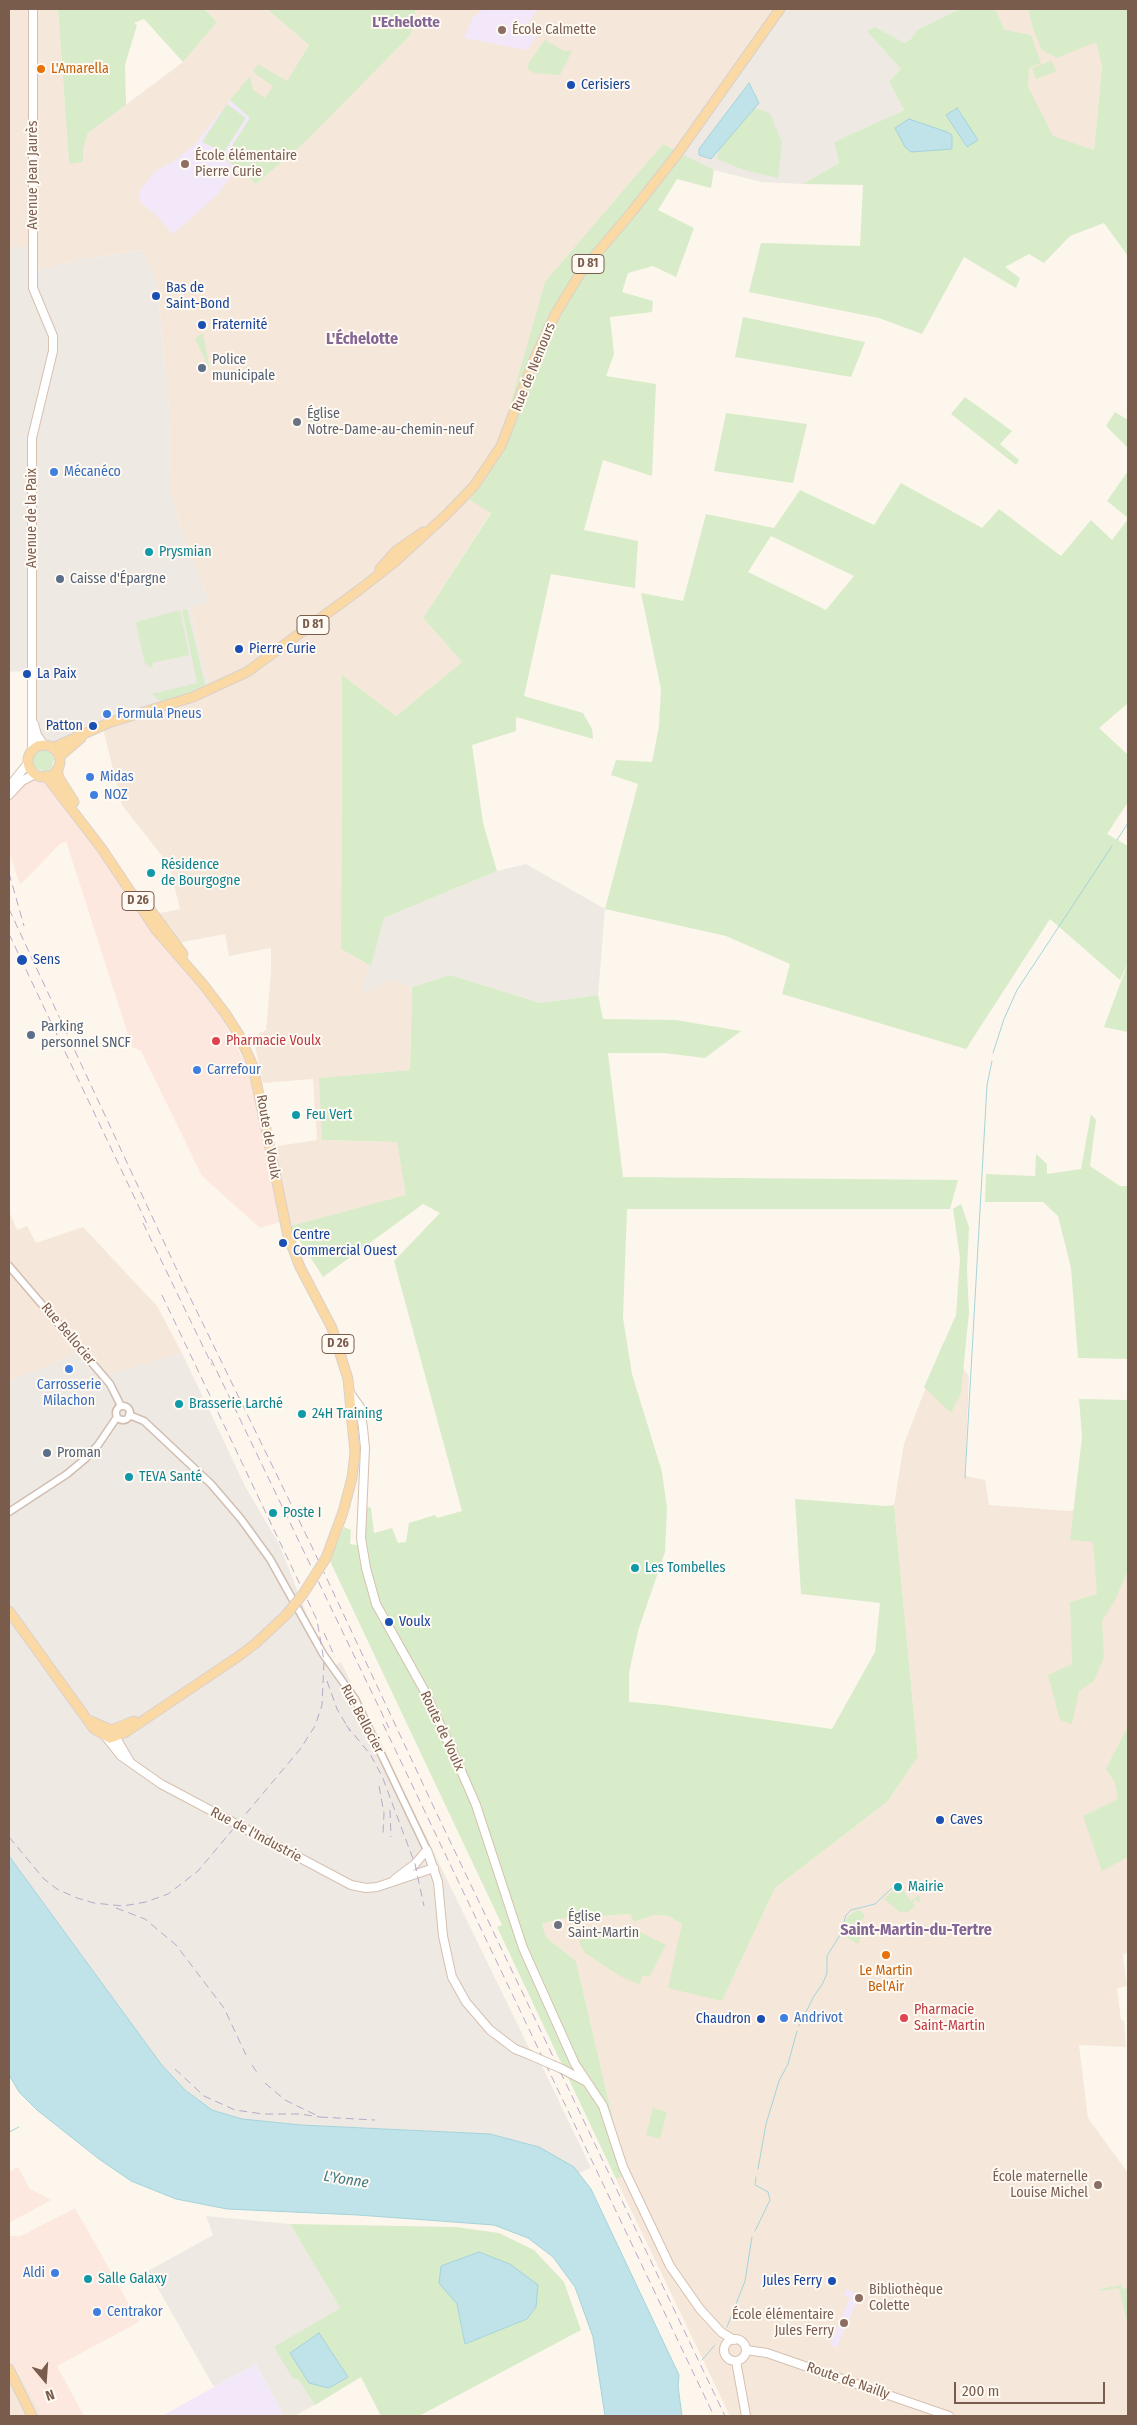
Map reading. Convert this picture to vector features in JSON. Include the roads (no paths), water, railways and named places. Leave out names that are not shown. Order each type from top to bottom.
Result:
[{"type":"main road","name":"Avenue Jean Jaurès","points":[[33,9],[33,288],[53,336]]},
{"type":"main road","name":"Rue de Nemours","points":[[376,576],[434,526],[474,486],[501,446],[536,354],[556,313],[581,272],[648,191],[738,70],[780,9]]},
{"type":"main road","name":"Avenue de la Paix","points":[[32,714],[32,438],[53,351],[53,336]]},
{"type":"main road","name":"D 81","points":[[48,746],[89,732],[111,722],[193,697],[247,672],[376,576],[387,558],[434,526]]},
{"type":"main road","points":[[9,795],[22,781],[35,774],[46,776],[57,769],[59,757],[36,732],[32,714]]},
{"type":"main road","points":[[9,787],[28,763],[32,750],[30,735],[32,714]]},
{"type":"main road","name":"D 81","points":[[59,757],[89,732]]},
{"type":"main road","points":[[32,750],[48,746]]},
{"type":"main road","points":[[28,763],[35,774]]},
{"type":"main road","name":"Route de Voulx","points":[[57,769],[66,791],[239,1034],[253,1066],[288,1236],[300,1267],[340,1350],[350,1393],[360,1407],[365,1456],[360,1527],[366,1568],[374,1599],[424,1690],[467,1784],[502,1880],[523,1948],[574,2062]]},
{"type":"main road","name":"Route de Voulx","points":[[46,776],[102,850],[156,930],[202,983]]},
{"type":"main road","points":[[110,1737],[126,1732],[256,1643],[286,1615],[303,1594],[326,1558],[343,1512],[352,1478],[355,1454],[350,1393]]},
{"type":"main road","points":[[9,1611],[85,1716],[122,1749],[130,1762]]},
{"type":"main road","points":[[110,1737],[177,1696]]},
{"type":"main road","points":[[122,1749],[126,1732]]},
{"type":"main road","name":"Rue de l'Industrie","points":[[110,1737],[121,1756],[161,1784],[341,1881],[366,1888],[389,1883],[434,1868]]},
{"type":"main road","points":[[389,1883],[415,1864],[427,1850]]},
{"type":"main road","name":"Rue Bellocier","points":[[427,1850],[439,1887],[446,1949],[452,1977],[466,2002],[490,2030],[515,2049],[559,2067],[585,2081]]},
{"type":"main road","points":[[559,2067],[574,2062]]},
{"type":"main road","name":"D 26","points":[[574,2062],[603,2106],[623,2167],[670,2266],[692,2300],[721,2332],[734,2340]]},
{"type":"main road","name":"D 26","points":[[721,2332],[725,2346]]},
{"type":"main road","points":[[734,2340],[744,2344],[746,2350],[742,2359],[736,2361],[726,2357],[725,2346],[734,2340]]},
{"type":"main road","name":"Route de Nailly","points":[[746,2350],[767,2353],[949,2416]]},
{"type":"main road","points":[[736,2361],[746,2416]]},
{"type":"main road","points":[[9,2369],[38,2416]]},
{"type":"main road","points":[[14,2378],[32,2416]]},
{"type":"street","name":"Rue Bellocier","points":[[9,1266],[110,1384],[121,1406]]},
{"type":"street","points":[[9,1512],[67,1474],[85,1459],[98,1445],[117,1416],[116,1411],[121,1406],[128,1408],[129,1415],[124,1419],[117,1416]]},
{"type":"street","name":"Rue Bellocier","points":[[129,1415],[144,1421],[212,1484],[270,1560],[320,1649],[355,1699],[427,1850]]},
{"type":"water","points":[[749,83],[759,103],[711,159],[699,155],[699,149]]},
{"type":"water","points":[[957,108],[978,140],[967,147],[946,115]]},
{"type":"water","points":[[909,119],[952,135],[952,149],[911,152],[905,147],[895,128]]},
{"type":"water","name":"L'Yonne","points":[[9,1856],[161,2064],[185,2090],[212,2110],[242,2119],[301,2125],[490,2134],[539,2147],[574,2167],[591,2189],[679,2375],[678,2386],[682,2416],[605,2416],[593,2337],[575,2287],[553,2257],[528,2238],[494,2225],[358,2215],[227,2209],[176,2199],[131,2181],[99,2159],[37,2110],[19,2092],[9,2075]]},
{"type":"water","points":[[479,2252],[510,2264],[538,2285],[536,2307],[527,2319],[465,2344],[457,2304],[439,2283],[441,2266]]},
{"type":"water","points":[[319,2333],[348,2377],[329,2388],[309,2383],[290,2353]]},
{"type":"waterway","points":[[1117,840],[1128,823]]},
{"type":"waterway","points":[[993,1053],[1004,1019],[1017,990],[1112,846]]},
{"type":"waterway","points":[[965,1478],[987,1085],[992,1061]]},
{"type":"waterway","points":[[799,2026],[814,1996],[823,1983],[827,1973],[827,1956],[840,1935],[846,1915],[851,1910],[875,1904],[893,1887]]},
{"type":"waterway","points":[[758,2169],[766,2124],[779,2081],[788,2064],[797,2031]]},
{"type":"waterway","points":[[9,2132],[19,2127]]},
{"type":"waterway","points":[[755,2231],[770,2200],[768,2192],[755,2185],[756,2177]]},
{"type":"waterway","points":[[727,2327],[745,2281],[752,2237]]},
{"type":"waterway","points":[[702,2360],[715,2345]]},
{"type":"railway","points":[[9,873],[24,926]]},
{"type":"railway","points":[[9,909],[183,1283],[313,1549],[437,1814],[725,2416]]},
{"type":"railway","points":[[9,934],[149,1228]]},
{"type":"railway","points":[[143,1223],[212,1365]]},
{"type":"railway","points":[[9,1837],[44,1879],[57,1889],[77,1898],[94,1903],[123,1906],[146,1902],[168,1894],[198,1871],[301,1748],[315,1726],[322,1705],[324,1661],[317,1620],[161,1293]]},
{"type":"railway","points":[[211,1359],[389,1728]]},
{"type":"railway","points":[[324,1633],[335,1657]]},
{"type":"railway","points":[[327,1681],[337,1709],[350,1731]]},
{"type":"railway","points":[[383,1724],[714,2416]]},
{"type":"railway","points":[[346,1725],[370,1754],[382,1776],[415,1864],[424,1906]]},
{"type":"railway","points":[[379,1786],[384,1813],[383,1834]]},
{"type":"railway","points":[[390,1810],[391,1837]]},
{"type":"railway","points":[[116,1908],[145,1919],[176,1945],[224,2008],[246,2055]]},
{"type":"railway","points":[[252,2065],[258,2074]]},
{"type":"railway","points":[[175,2069],[204,2096],[235,2110],[263,2114],[300,2114],[320,2117]]},
{"type":"railway","points":[[265,2083],[285,2100],[320,2117],[375,2120]]},
{"type":"place","name":"École Calmette","points":[[502,30]]},
{"type":"place","name":"L'Amarella","points":[[41,69]]},
{"type":"place","name":"Cerisiers","points":[[571,85]]},
{"type":"place","name":"École élémentaire Pierre Curie","points":[[185,164]]},
{"type":"place","name":"Bas de Saint-Bond","points":[[156,296]]},
{"type":"place","name":"Fraternité","points":[[202,325]]},
{"type":"place","name":"Police municipale","points":[[202,368]]},
{"type":"place","name":"Église Notre-Dame-au-chemin-neuf","points":[[297,422]]},
{"type":"place","name":"Mécanéco","points":[[54,472]]},
{"type":"place","name":"Prysmian","points":[[149,552]]},
{"type":"place","name":"Caisse d'Épargne","points":[[60,579]]},
{"type":"place","name":"Pierre Curie","points":[[239,649]]},
{"type":"place","name":"La Paix","points":[[27,674]]},
{"type":"place","name":"Formula Pneus","points":[[107,714]]},
{"type":"place","name":"Patton","points":[[93,726]]},
{"type":"place","name":"Midas","points":[[90,777]]},
{"type":"place","name":"NOZ","points":[[94,795]]},
{"type":"place","name":"Résidence de Bourgogne","points":[[151,873]]},
{"type":"place","name":"Sens","points":[[22,960]]},
{"type":"place","name":"Parking personnel SNCF","points":[[31,1035]]},
{"type":"place","name":"Pharmacie Voulx","points":[[216,1041]]},
{"type":"place","name":"Carrefour","points":[[197,1070]]},
{"type":"place","name":"Feu Vert","points":[[296,1115]]},
{"type":"place","name":"Centre Commercial Ouest","points":[[283,1243]]},
{"type":"place","name":"Carrosserie Milachon","points":[[69,1369]]},
{"type":"place","name":"Brasserie Larché","points":[[179,1404]]},
{"type":"place","name":"24H Training","points":[[302,1414]]},
{"type":"place","name":"Proman","points":[[47,1453]]},
{"type":"place","name":"TEVA Santé","points":[[129,1477]]},
{"type":"place","name":"Poste I","points":[[273,1513]]},
{"type":"place","name":"Les Tombelles","points":[[635,1568]]},
{"type":"place","name":"Voulx","points":[[389,1622]]},
{"type":"place","name":"Caves","points":[[940,1820]]},
{"type":"place","name":"Mairie","points":[[898,1887]]},
{"type":"place","name":"Église Saint-Martin","points":[[558,1925]]},
{"type":"place","name":"Le Martin Bel'Air","points":[[886,1955]]},
{"type":"place","name":"Andrivot","points":[[784,2018]]},
{"type":"place","name":"Pharmacie Saint-Martin","points":[[904,2018]]},
{"type":"place","name":"Chaudron","points":[[761,2019]]},
{"type":"place","name":"École maternelle Louise Michel","points":[[1098,2185]]},
{"type":"place","name":"Aldi","points":[[55,2273]]},
{"type":"place","name":"Salle Galaxy","points":[[88,2279]]},
{"type":"place","name":"Jules Ferry","points":[[832,2281]]},
{"type":"place","name":"Bibliothèque Colette","points":[[859,2298]]},
{"type":"place","name":"Centrakor","points":[[97,2312]]},
{"type":"place","name":"École élémentaire Jules Ferry","points":[[844,2323]]},
{"type":"district","name":"L'Echelotte","points":[[406,23]]},
{"type":"district","name":"L'Échelotte","points":[[362,340]]},
{"type":"district","name":"Saint-Martin-du-Tertre","points":[[916,1931]]}]
